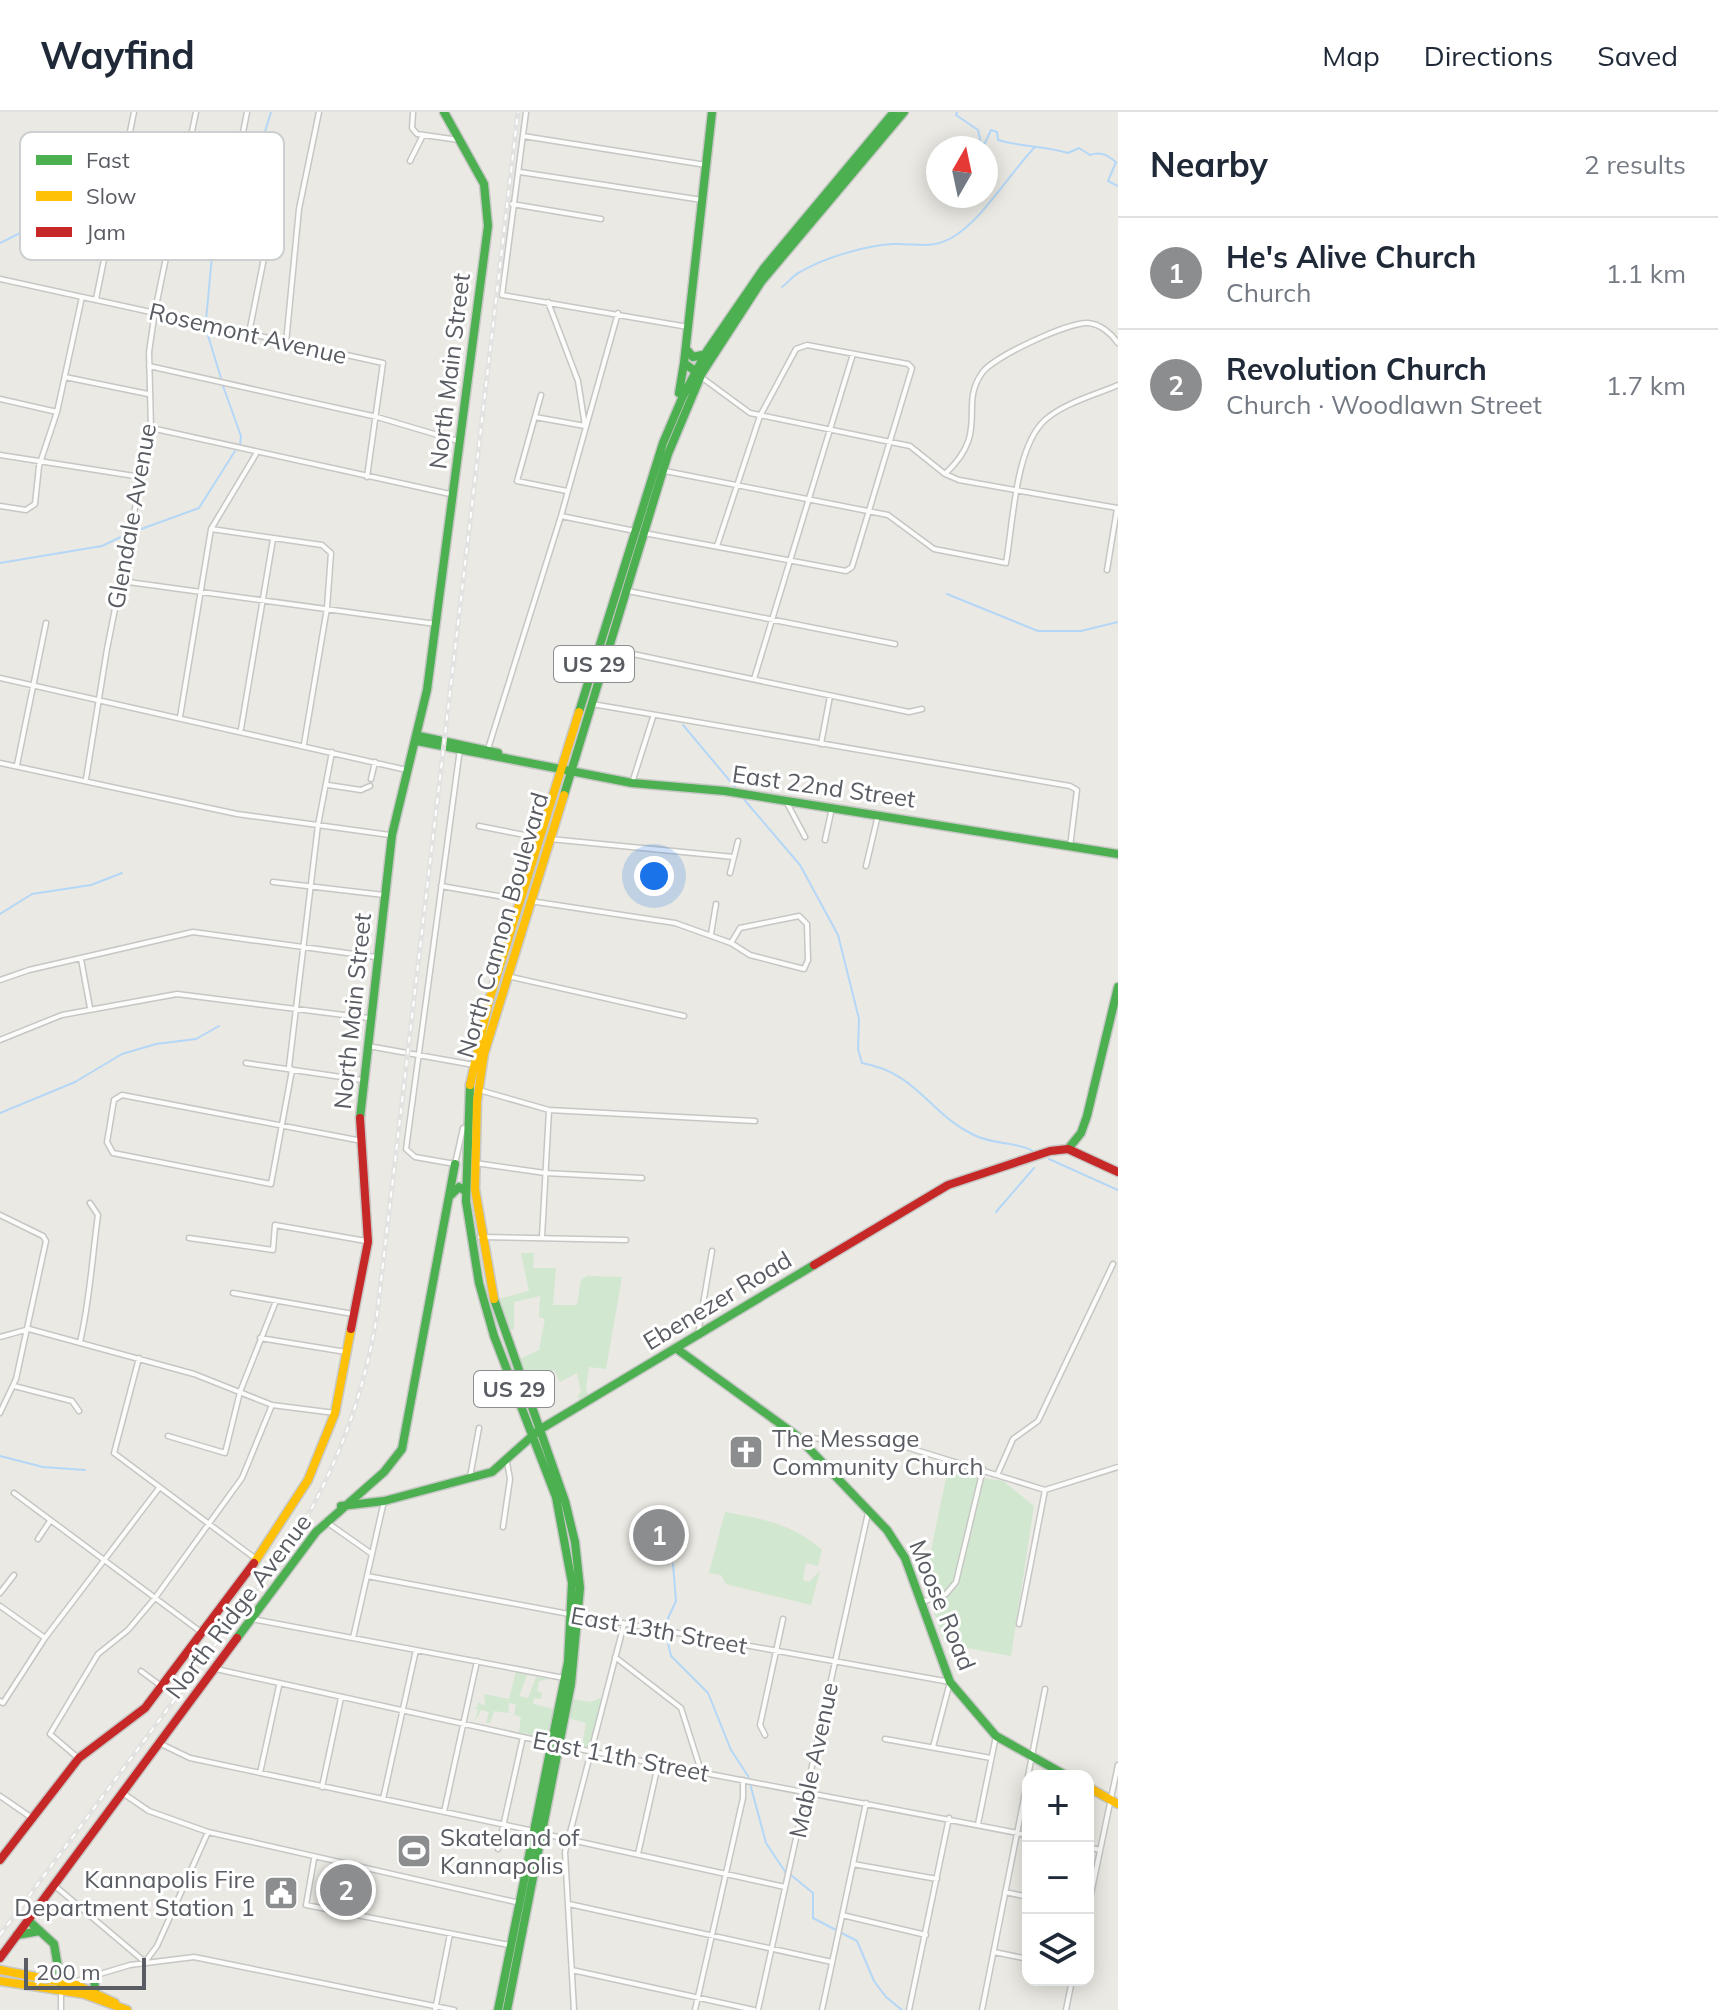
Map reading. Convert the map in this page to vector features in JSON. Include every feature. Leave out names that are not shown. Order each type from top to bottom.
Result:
[{"type":"main road","name":"North Main Street","points":[[0,1860],[79,1758],[145,1708],[258,1561],[308,1480],[335,1413],[368,1242],[362,1080],[368,1018],[392,835],[418,739],[436,624],[489,212],[484,184],[444,112]]},
{"type":"main road","points":[[675,412],[686,349],[712,112]]},
{"type":"main road","name":"North Cannon Boulevard","points":[[565,770],[590,704],[603,648],[626,590],[639,532],[703,354],[741,296],[894,112]]},
{"type":"main road","name":"North Cannon Boulevard","points":[[507,2010],[576,1615],[572,1525],[482,1298],[465,1191],[467,1113],[502,974],[675,412],[697,373],[754,292],[904,112]]},
{"type":"main road","points":[[686,349],[693,357],[703,354]]},
{"type":"main road","points":[[686,349],[697,373]]},
{"type":"main road","points":[[684,363],[697,373]]},
{"type":"main road","name":"East 22nd Street","points":[[418,739],[486,752]]},
{"type":"main road","name":"East 22nd Street","points":[[418,739],[632,783],[725,791],[1118,854]]},
{"type":"main road","points":[[1118,987],[1087,1116],[1081,1133],[1068,1149],[1118,1172]]},
{"type":"main road","name":"North Cannon Boulevard","points":[[477,1066],[472,1163],[478,1237],[491,1300],[536,1433]]},
{"type":"main road","name":"Ebenezer Road","points":[[340,1507],[384,1501],[470,1479],[507,1462],[536,1433],[948,1185],[1050,1151],[1068,1149]]},
{"type":"main road","name":"North Ridge Avenue","points":[[0,1958],[325,1521],[391,1465],[406,1438],[455,1164]]},
{"type":"main road","points":[[451,1195],[459,1187],[465,1191]]},
{"type":"main road","name":"Moose Road","points":[[677,1349],[797,1436],[869,1511],[900,1548],[950,1682],[996,1736],[1056,1770]]},
{"type":"main road","name":"North Cannon Boulevard","points":[[555,1745],[576,1615]]},
{"type":"main road","points":[[1094,1790],[1114,1802]]},
{"type":"main road","name":"North Cannon Boulevard","points":[[498,2010],[538,1832]]},
{"type":"main road","points":[[29,1921],[56,1948],[63,1985]]},
{"type":"main road","points":[[17,1935],[42,1932]]},
{"type":"main road","points":[[34,1976],[47,1973],[58,1964]]},
{"type":"main road","points":[[0,1970],[63,1985],[127,2010]]},
{"type":"main road","points":[[94,1977],[92,1985],[97,1992]]},
{"type":"main road","points":[[0,1981],[63,1985],[97,1992],[117,2005]]},
{"type":"street","points":[[130,132],[134,112]]},
{"type":"street","name":"Glendale Avenue","points":[[192,132],[196,112]]},
{"type":"street","points":[[243,132],[247,112]]},
{"type":"street","points":[[286,343],[299,209],[319,112]]},
{"type":"street","points":[[526,112],[502,295],[688,327]]},
{"type":"street","points":[[413,113],[414,131],[462,140]]},
{"type":"street","points":[[410,161],[423,135]]},
{"type":"street","points":[[523,136],[706,165]]},
{"type":"street","points":[[520,172],[702,200]]},
{"type":"street","points":[[512,204],[601,219]]},
{"type":"street","points":[[96,299],[104,260]]},
{"type":"street","name":"Glendale Avenue","points":[[86,779],[120,581],[151,428],[149,366],[165,260]]},
{"type":"street","points":[[249,334],[264,260]]},
{"type":"street","name":"Rosemont Avenue","points":[[0,279],[383,363],[367,477]]},
{"type":"street","points":[[0,506],[32,509],[82,297]]},
{"type":"street","points":[[548,302],[578,381],[585,426]]},
{"type":"street","points":[[486,752],[561,516],[618,313]]},
{"type":"street","points":[[945,474],[959,462],[972,438],[976,383],[994,360],[1078,324],[1098,325],[1118,343]]},
{"type":"street","points":[[561,516],[846,571],[852,567],[913,372],[908,364],[802,346],[760,416],[717,546]]},
{"type":"street","points":[[754,679],[806,498],[853,354]]},
{"type":"street","points":[[149,366],[377,417],[460,442]]},
{"type":"street","points":[[697,373],[740,408],[760,416],[891,442],[920,451],[945,474],[1018,491],[1118,508],[1107,570]]},
{"type":"street","points":[[65,377],[148,394]]},
{"type":"street","points":[[663,471],[870,511],[900,520],[934,549],[1006,563],[1025,456],[1038,428],[1057,413],[1118,385]]},
{"type":"street","points":[[541,395],[517,481],[567,491]]},
{"type":"street","points":[[0,399],[57,412]]},
{"type":"street","points":[[535,417],[585,426]]},
{"type":"street","points":[[151,428],[453,495]]},
{"type":"street","points":[[180,717],[211,529],[256,453]]},
{"type":"street","points":[[0,455],[141,477]]},
{"type":"street","points":[[211,529],[328,549],[333,558],[304,744]]},
{"type":"street","points":[[241,729],[273,539]]},
{"type":"street","points":[[120,581],[436,624]]},
{"type":"street","points":[[626,590],[895,644]]},
{"type":"street","points":[[17,765],[46,623]]},
{"type":"street","points":[[603,648],[909,712],[922,709]]},
{"type":"street","points":[[0,678],[241,729],[409,770]]},
{"type":"street","points":[[821,744],[830,696]]},
{"type":"street","points":[[590,704],[1077,790],[1070,847]]},
{"type":"street","points":[[632,783],[653,716]]},
{"type":"street","points":[[455,1164],[408,1153],[406,1142],[460,749]]},
{"type":"street","points":[[332,752],[310,886],[289,1067],[292,1070],[282,1125],[271,1184],[113,1153],[107,1142],[114,1100],[122,1095],[282,1125],[362,1141]]},
{"type":"street","points":[[371,779],[375,762]]},
{"type":"street","points":[[0,763],[86,779],[237,814],[392,835]]},
{"type":"street","points":[[328,785],[353,789],[370,786]]},
{"type":"street","points":[[786,801],[805,837]]},
{"type":"street","points":[[825,840],[832,808]]},
{"type":"street","points":[[866,866],[878,815]]},
{"type":"street","points":[[479,826],[544,838],[734,857]]},
{"type":"street","points":[[730,873],[738,841]]},
{"type":"street","points":[[273,882],[384,895]]},
{"type":"street","points":[[441,886],[675,923],[711,934],[750,955],[796,968],[806,966],[807,924],[799,916],[740,928],[731,943]]},
{"type":"street","points":[[711,934],[716,904]]},
{"type":"street","points":[[0,980],[193,932],[376,957]]},
{"type":"street","points":[[81,959],[90,1009]]},
{"type":"street","points":[[502,974],[684,1016]]},
{"type":"street","points":[[0,1040],[62,1015],[190,993],[368,1018]]},
{"type":"street","points":[[366,1046],[477,1066]]},
{"type":"street","points":[[246,1063],[362,1080]]},
{"type":"street","points":[[477,1090],[549,1110],[755,1121]]},
{"type":"street","points":[[542,1237],[549,1110]]},
{"type":"street","name":"North Ridge Avenue","points":[[455,1164],[467,1113]]},
{"type":"street","points":[[472,1163],[545,1173],[642,1178]]},
{"type":"street","points":[[80,1342],[90,1302],[88,1285],[98,1215],[90,1203]]},
{"type":"street","points":[[0,1215],[45,1238],[29,1329],[14,1386],[0,1413]]},
{"type":"street","points":[[189,1238],[273,1250],[275,1225],[368,1242]]},
{"type":"street","points":[[478,1237],[626,1240]]},
{"type":"street","points":[[698,1334],[712,1251]]},
{"type":"street","points":[[998,1473],[1013,1439],[1038,1421],[1113,1264]]},
{"type":"street","points":[[233,1293],[356,1314]]},
{"type":"street","points":[[168,1436],[225,1453],[240,1392],[276,1301]]},
{"type":"street","points":[[0,1337],[29,1329],[139,1358],[272,1405],[335,1413]]},
{"type":"street","points":[[259,1338],[349,1353]]},
{"type":"street","points":[[139,1358],[114,1453],[258,1561]]},
{"type":"street","points":[[14,1386],[72,1401],[79,1411]]},
{"type":"street","points":[[79,1758],[50,1734],[98,1654],[128,1630],[155,1598],[242,1478],[272,1405]]},
{"type":"street","points":[[470,1479],[479,1428]]},
{"type":"street","points":[[797,1436],[903,1446],[1045,1490],[1118,1467]]},
{"type":"street","points":[[503,1527],[510,1479],[507,1462]]},
{"type":"street","points":[[922,1602],[946,1594],[956,1582],[983,1469]]},
{"type":"street","points":[[2,1702],[45,1638],[159,1488]]},
{"type":"street","points":[[1019,1624],[1045,1490]]},
{"type":"street","points":[[14,1493],[203,1634]]},
{"type":"street","points":[[353,1638],[384,1501]]},
{"type":"street","name":"Mable Avenue","points":[[756,2010],[869,1511]]},
{"type":"street","points":[[38,1539],[51,1520]]},
{"type":"street","points":[[325,1521],[372,1554]]},
{"type":"street","points":[[0,1593],[14,1575]]},
{"type":"street","name":"East 13th Street","points":[[367,1576],[950,1682]]},
{"type":"street","points":[[0,1606],[45,1638]]},
{"type":"street","points":[[252,1619],[565,1678]]},
{"type":"street","points":[[765,1735],[760,1725],[783,1619]]},
{"type":"street","points":[[574,2010],[568,1839],[624,1623]]},
{"type":"street","points":[[383,1799],[416,1650]]},
{"type":"street","points":[[615,1657],[681,1708],[701,1772]]},
{"type":"street","points":[[444,1812],[477,1661]]},
{"type":"street","name":"East 11th Street","points":[[216,1669],[555,1745],[1022,1833]]},
{"type":"street","points":[[141,1671],[163,1687]]},
{"type":"street","points":[[933,1747],[950,1682]]},
{"type":"street","points":[[260,1773],[279,1685]]},
{"type":"street","points":[[1029,1770],[1045,1689]]},
{"type":"street","points":[[322,1787],[341,1698]]},
{"type":"street","points":[[978,1824],[996,1736]]},
{"type":"street","points":[[498,1849],[523,1737]]},
{"type":"street","points":[[885,1739],[991,1758]]},
{"type":"street","points":[[161,1744],[190,1758],[786,1887]]},
{"type":"street","points":[[638,1854],[658,1765]]},
{"type":"street","points":[[1094,1879],[1114,1802],[1118,1765]]},
{"type":"street","points":[[695,2010],[747,1781]]},
{"type":"street","points":[[124,1794],[149,1811],[208,1832],[314,1859],[520,1903]]},
{"type":"street","points":[[0,1796],[32,1818]]},
{"type":"street","points":[[822,2010],[866,1803]]},
{"type":"street","points":[[982,2010],[1022,1807]]},
{"type":"street","points":[[909,2010],[949,1818]]},
{"type":"street","points":[[145,1962],[157,1946],[208,1832]]},
{"type":"street","points":[[1094,1848],[1100,1850]]},
{"type":"street","points":[[314,1859],[306,1905],[512,1946]]},
{"type":"street","points":[[853,1864],[937,1879]]},
{"type":"street","points":[[55,1886],[145,1962]]},
{"type":"street","points":[[1005,1892],[1022,1896]]},
{"type":"street","points":[[569,1904],[832,1962]]},
{"type":"street","points":[[842,1915],[926,1935]]},
{"type":"street","points":[[436,2008],[450,1933]]},
{"type":"street","points":[[994,1952],[1022,1958]]},
{"type":"street","points":[[61,2010],[63,1985],[145,1962],[194,1957],[454,2010]]},
{"type":"street","points":[[572,1970],[756,2010]]},
{"type":"street","points":[[1066,2010],[1071,1986]]},
{"type":"green space","points":[[521,1253],[534,1253],[533,1268],[556,1268],[553,1305],[577,1305],[581,1280],[587,1276],[622,1277],[606,1369],[589,1367],[588,1396],[581,1401],[577,1396],[581,1392],[577,1373],[560,1382],[554,1370],[549,1372],[551,1377],[536,1382],[540,1393],[530,1397],[517,1360],[539,1350],[545,1319],[539,1317],[540,1296],[514,1302],[514,1329],[506,1330],[499,1299],[529,1291]]},
{"type":"green space","points":[[947,1473],[1003,1481],[1034,1506],[1011,1656],[945,1644],[924,1584]]},
{"type":"green space","points":[[725,1512],[789,1528],[822,1550],[818,1566],[806,1563],[803,1580],[809,1582],[820,1571],[811,1605],[726,1584],[721,1575],[709,1573]]},
{"type":"green space","points":[[516,1672],[527,1675],[519,1696],[528,1698],[536,1677],[549,1679],[539,1681],[537,1691],[542,1693],[541,1699],[534,1698],[533,1704],[554,1709],[548,1738],[519,1732],[521,1717],[514,1715],[516,1704],[508,1703],[509,1713],[494,1711],[490,1723],[486,1723],[489,1712],[481,1710],[475,1721],[478,1710],[472,1707],[477,1708],[478,1702],[485,1706],[484,1694],[509,1699]]},
{"type":"green space","points":[[602,1697],[590,1748],[582,1747],[586,1723],[568,1718],[571,1699],[591,1702]]},
{"type":"waterway","points":[[265,132],[271,112]]},
{"type":"waterway","points":[[957,112],[956,115],[978,130],[981,143],[985,143],[991,130],[997,132],[998,140],[1068,153],[1079,148],[1090,155],[1097,153],[1107,156],[1116,162],[1108,181],[1118,186]]},
{"type":"waterway","points":[[782,287],[800,272],[846,253],[883,245],[930,245],[953,237],[975,219],[1035,147]]},
{"type":"waterway","points":[[0,243],[20,233]]},
{"type":"waterway","points":[[206,320],[212,260]]},
{"type":"waterway","points":[[206,329],[221,378]]},
{"type":"waterway","points":[[223,386],[241,436],[240,445]]},
{"type":"waterway","points":[[133,532],[199,508],[235,451]]},
{"type":"waterway","points":[[0,563],[102,546],[127,534]]},
{"type":"waterway","points":[[947,594],[1038,631],[1081,631],[1118,622]]},
{"type":"waterway","points":[[683,725],[735,787]]},
{"type":"waterway","points":[[742,797],[800,865],[838,935],[859,1019],[858,1049],[862,1063],[897,1075],[945,1116],[974,1135],[1033,1151]]},
{"type":"waterway","points":[[0,914],[32,894],[91,885],[122,873]]},
{"type":"waterway","points":[[0,1113],[75,1082],[122,1054],[156,1044],[196,1039],[219,1026]]},
{"type":"waterway","points":[[1049,1159],[1118,1190]]},
{"type":"waterway","points":[[996,1212],[1034,1168]]},
{"type":"waterway","points":[[0,1456],[43,1467],[85,1470]]},
{"type":"waterway","points":[[664,1627],[676,1601],[673,1564]]},
{"type":"waterway","points":[[666,1634],[671,1656],[708,1693],[731,1750],[748,1776],[766,1843],[786,1873]]},
{"type":"waterway","points":[[791,1875],[813,1893],[813,1918],[857,1941],[874,1981],[886,1997],[902,2010]]},
{"type":"railway","points":[[0,1935],[298,1533],[337,1455],[365,1373],[377,1315],[518,112]]},
{"type":"traffic: fast","points":[[360,1118],[392,835],[427,690],[488,226],[484,184],[444,112]]},
{"type":"traffic: fast","points":[[699,374],[684,363],[712,112]]},
{"type":"traffic: fast","points":[[579,712],[663,443],[683,396],[707,351],[764,268],[894,112]]},
{"type":"traffic: fast","points":[[564,795],[668,454],[702,373],[761,282],[904,112]]},
{"type":"traffic: fast","points":[[686,349],[693,357],[702,355]]},
{"type":"traffic: fast","points":[[679,393],[684,363]]},
{"type":"traffic: fast","points":[[419,736],[498,753]]},
{"type":"traffic: fast","points":[[417,741],[632,783],[725,791],[1118,854]]},
{"type":"traffic: fast","points":[[1068,1149],[1081,1133],[1087,1116],[1118,987]]},
{"type":"traffic: fast","points":[[470,1085],[466,1201],[479,1283],[494,1336],[556,1497],[572,1583],[568,1662],[498,2010]]},
{"type":"traffic: fast","points":[[237,1638],[316,1532],[384,1472],[402,1449],[455,1164]]},
{"type":"traffic: fast","points":[[451,1195],[459,1187],[465,1191]]},
{"type":"traffic: fast","points":[[341,1506],[384,1501],[492,1472],[539,1430],[814,1265]]},
{"type":"traffic: fast","points":[[494,1299],[565,1501],[575,1542],[580,1588],[571,1684],[507,2010]]},
{"type":"traffic: fast","points":[[677,1349],[797,1436],[887,1530],[905,1558],[950,1682],[996,1736],[1056,1770]]},
{"type":"traffic: fast","points":[[29,1921],[54,1944],[61,1985]]},
{"type":"traffic: fast","points":[[17,1935],[40,1931]]},
{"type":"traffic: fast","points":[[94,1977],[95,1990]]},
{"type":"traffic: slow","points":[[470,1085],[489,1001],[579,712]]},
{"type":"traffic: slow","points":[[494,1299],[475,1189],[477,1101],[484,1054],[564,795]]},
{"type":"traffic: slow","points":[[254,1563],[308,1480],[335,1413],[351,1329]]},
{"type":"traffic: slow","points":[[1094,1790],[1118,1804]]},
{"type":"traffic: slow","points":[[0,1970],[77,1985],[115,2003]]},
{"type":"traffic: slow","points":[[0,1981],[84,1994],[127,2010]]},
{"type":"traffic: jam","points":[[351,1329],[368,1242],[360,1118]]},
{"type":"traffic: jam","points":[[814,1265],[948,1185],[1050,1151],[1068,1149],[1118,1172]]},
{"type":"traffic: jam","points":[[0,1860],[79,1758],[145,1708],[254,1563]]},
{"type":"traffic: jam","points":[[0,1958],[237,1638]]},
{"type":"place","name":"The Message Community Church","points":[[746,1452]]},
{"type":"place","name":"He's Alive Church","points":[[659,1535]]},
{"type":"place","name":"Skateland of Kannapolis","points":[[414,1851]]},
{"type":"place","name":"Revolution Church","points":[[346,1890]]},
{"type":"place","name":"Kannapolis Fire Department Station 1","points":[[281,1893]]}]
